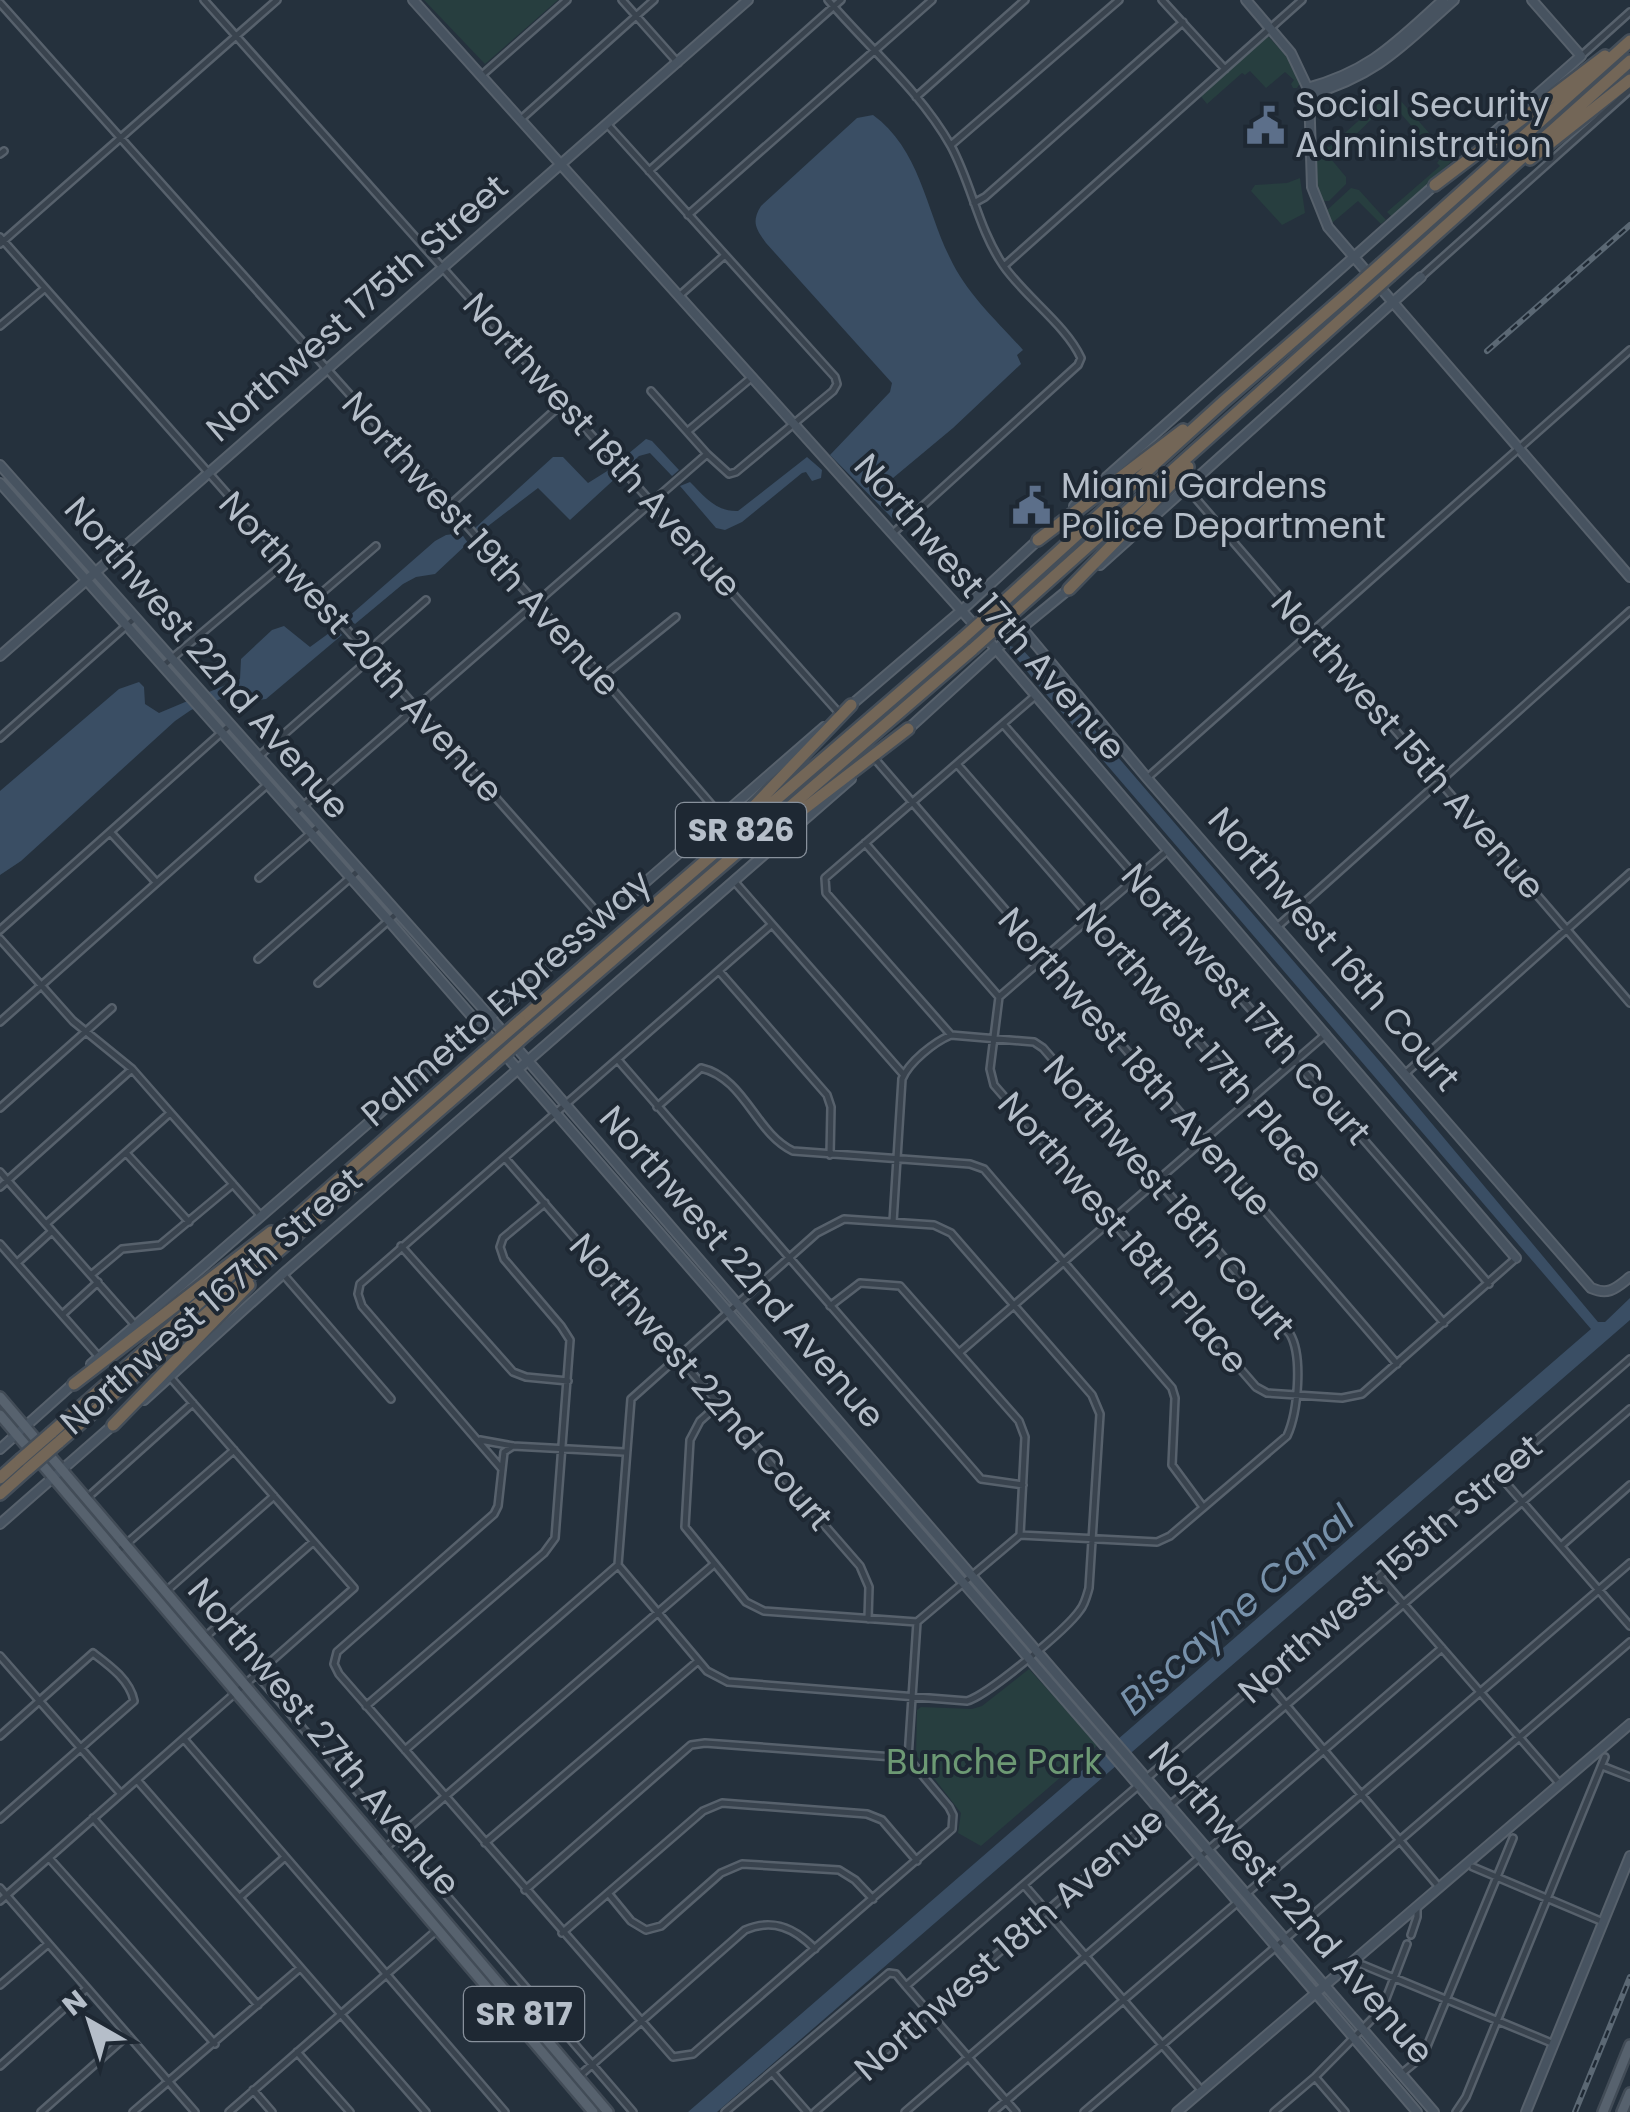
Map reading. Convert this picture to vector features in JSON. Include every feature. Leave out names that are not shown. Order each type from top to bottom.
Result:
[{"type":"highway","points":[[1435,184],[1598,60],[1630,41]]},
{"type":"highway","name":"Palmetto Expressway","points":[[0,1494],[24,1464],[319,1198],[963,638],[1630,41]]},
{"type":"highway","name":"Palmetto Expressway","points":[[54,1438],[285,1247],[973,649],[1630,61]]},
{"type":"highway","points":[[1489,187],[1557,141],[1630,80]]},
{"type":"highway","points":[[1038,540],[1223,402]]},
{"type":"highway","points":[[1069,589],[1200,455],[1215,433]]},
{"type":"highway","points":[[666,894],[851,705]]},
{"type":"highway","points":[[712,875],[908,728]]},
{"type":"highway","points":[[74,1384],[319,1198]]},
{"type":"highway","points":[[112,1425],[285,1247]]},
{"type":"highway","name":"Palmetto Expressway","points":[[0,1478],[24,1464]]},
{"type":"main road","name":"Northwest 27th Avenue","points":[[0,1397],[22,1430],[236,1692],[437,1930],[574,2081],[608,2112]]},
{"type":"main road","name":"Northwest 27th Avenue","points":[[0,1415],[22,1430]]},
{"type":"main road","name":"Northwest 27th Avenue","points":[[57,1473],[86,1499],[121,1548],[166,1592],[484,1968],[574,2081],[593,2112]]},
{"type":"main road","points":[[288,1754],[298,1747]]},
{"type":"main road","points":[[437,1930],[446,1930],[484,1968]]},
{"type":"main road","points":[[1603,2112],[1630,2044]]},
{"type":"main road","points":[[1622,2112],[1630,2093]]},
{"type":"street","name":"Northwest 18th Avenue","points":[[204,0],[840,713]]},
{"type":"street","points":[[1,241],[277,0]]},
{"type":"street","name":"Northwest 17th Avenue","points":[[413,0],[996,649],[1516,1258]]},
{"type":"street","points":[[481,76],[567,0]]},
{"type":"street","points":[[622,0],[678,63]]},
{"type":"street","points":[[520,120],[654,0]]},
{"type":"street","name":"Northwest 175th Street","points":[[0,656],[748,0]]},
{"type":"street","points":[[828,0],[916,97],[950,146],[989,242],[1004,266],[1081,358],[1078,365],[890,535]]},
{"type":"street","points":[[649,171],[841,0]]},
{"type":"street","points":[[688,215],[932,0]]},
{"type":"street","points":[[916,97],[1025,0]]},
{"type":"street","points":[[950,146],[1119,0]]},
{"type":"street","points":[[1162,0],[1225,69]]},
{"type":"street","points":[[1246,0],[1291,53],[1308,91],[1312,187],[1328,227],[1630,578]]},
{"type":"street","points":[[1004,266],[1302,0]]},
{"type":"street","points":[[1408,36],[1443,0]]},
{"type":"street","points":[[1308,91],[1341,86],[1373,66],[1454,0]]},
{"type":"street","points":[[1532,0],[1581,56]]},
{"type":"street","name":"Northwest 19th Avenue","points":[[0,3],[722,816]]},
{"type":"street","name":"Northwest 167th Street","points":[[0,1448],[99,1357],[961,611],[1630,12]]},
{"type":"street","points":[[974,203],[1182,22]]},
{"type":"street","name":"Northwest 167th Street","points":[[0,1524],[996,649],[1186,487],[1630,90]]},
{"type":"street","points":[[608,125],[835,377],[836,384],[794,426],[729,474],[652,391]]},
{"type":"street","name":"Northwest 20th Avenue","points":[[1,241],[604,920]]},
{"type":"street","points":[[678,296],[726,255]]},
{"type":"street","points":[[0,326],[44,289]]},
{"type":"street","points":[[1147,778],[1630,350]]},
{"type":"street","points":[[687,432],[751,378]]},
{"type":"street","points":[[448,508],[565,402]]},
{"type":"street","points":[[298,810],[707,454]]},
{"type":"street","name":"Northwest 22nd Avenue","points":[[0,465],[227,729],[268,784],[298,810]]},
{"type":"street","name":"Northwest 22nd Avenue","points":[[0,483],[91,575]]},
{"type":"street","name":"Northwest 15th Avenue","points":[[1186,487],[1630,1002]]},
{"type":"street","points":[[317,596],[376,546]]},
{"type":"street","points":[[168,662],[286,562]]},
{"type":"street","points":[[258,757],[426,600]]},
{"type":"street","points":[[1277,927],[1630,611]]},
{"type":"street","points":[[602,677],[676,617]]},
{"type":"street","points":[[0,738],[132,622]]},
{"type":"street","name":"Northwest 16th Court","points":[[1022,628],[1147,778],[1592,1288],[1613,1292],[1630,1276]]},
{"type":"street","points":[[893,1222],[903,1074],[942,1039],[951,1036],[826,893],[825,878],[1035,696]]},
{"type":"street","name":"Northwest 17th Court","points":[[1003,724],[1489,1284]]},
{"type":"street","points":[[0,930],[227,729]]},
{"type":"street","name":"Northwest 22nd Avenue","points":[[227,729],[258,757],[298,810],[392,917],[491,1018],[1434,2112]]},
{"type":"street","name":"Northwest 18th Avenue","points":[[875,759],[1396,1364]]},
{"type":"street","name":"Northwest 17th Place","points":[[957,764],[1444,1323]]},
{"type":"street","points":[[0,1022],[268,784]]},
{"type":"street","points":[[260,878],[316,830]]},
{"type":"street","points":[[110,832],[156,882]]},
{"type":"street","points":[[866,843],[999,997],[1166,852]]},
{"type":"street","points":[[1406,1073],[1630,873]]},
{"type":"street","points":[[258,958],[354,874]]},
{"type":"street","points":[[734,881],[903,1074]]},
{"type":"street","points":[[318,983],[392,917]]},
{"type":"street","name":"Northwest 22nd Avenue","points":[[392,917],[480,1028],[1104,1744],[1417,2112]]},
{"type":"street","points":[[501,1468],[362,1306],[358,1289],[365,1278],[771,925]]},
{"type":"street","points":[[0,938],[73,1021],[132,1069],[262,1217]]},
{"type":"street","points":[[720,970],[827,1095],[830,1155]]},
{"type":"street","name":"Northwest 18th Place","points":[[999,997],[990,1069],[994,1085],[1256,1387],[1266,1393],[1352,1398],[1516,1258]]},
{"type":"street","points":[[0,1108],[112,1008]]},
{"type":"street","points":[[960,1352],[1326,1034]]},
{"type":"street","name":"Northwest 18th Court","points":[[951,1036],[1034,1042],[1044,1048],[1290,1334],[1298,1350],[1292,1424],[1287,1436],[1170,1536],[1157,1542],[1091,1540]]},
{"type":"street","points":[[618,1060],[981,1479],[1023,1486]]},
{"type":"street","points":[[657,1106],[702,1068],[720,1073],[787,1148],[830,1155],[970,1164],[984,1169],[1172,1388],[1172,1465],[1203,1508]]},
{"type":"street","points":[[0,1186],[132,1069]]},
{"type":"street","points":[[46,1224],[170,1114]]},
{"type":"street","points":[[127,1153],[189,1222]]},
{"type":"street","name":"Northwest 22nd Court","points":[[505,1158],[860,1566],[869,1587],[868,1619]]},
{"type":"street","points":[[0,1172],[136,1327]]},
{"type":"street","points":[[91,1275],[122,1249],[160,1245],[232,1184]]},
{"type":"street","points":[[366,1706],[552,1544],[558,1530],[570,1350],[566,1332],[504,1258],[500,1247],[503,1238],[545,1203]]},
{"type":"street","points":[[854,1219],[934,1225],[950,1233],[1097,1404],[1100,1414],[1085,1600],[1070,1622],[979,1698],[967,1701],[728,1682],[698,1661],[618,1565],[631,1400],[788,1259],[836,1222],[854,1219]]},
{"type":"street","points":[[17,1264],[52,1231]]},
{"type":"street","points":[[0,1244],[99,1357]]},
{"type":"street","points":[[402,1246],[513,1372],[568,1381]]},
{"type":"street","points":[[283,1274],[391,1399]]},
{"type":"street","points":[[62,1314],[98,1282]]},
{"type":"street","points":[[830,1306],[860,1283],[900,1286],[1019,1421],[1025,1437],[1020,1534]]},
{"type":"street","name":"Northwest 155th Street","points":[[1148,1777],[1630,1359]]},
{"type":"street","points":[[0,1902],[354,1588],[170,1377]]},
{"type":"street","points":[[86,1499],[193,1403]]},
{"type":"street","points":[[719,1404],[693,1430],[684,1516],[689,1536],[754,1608],[916,1622],[1020,1534],[1091,1540]]},
{"type":"street","name":"Northwest 18th Avenue","points":[[811,2112],[1630,1409]]},
{"type":"street","points":[[500,1444],[504,1455],[494,1514],[337,1652],[334,1664],[366,1706],[668,2054],[678,2058],[693,2054],[946,1836],[954,1821],[949,1806],[908,1758],[916,1622]]},
{"type":"street","points":[[486,1446],[625,1452]]},
{"type":"street","points":[[495,1460],[513,1446]]},
{"type":"street","points":[[121,1548],[234,1450]]},
{"type":"street","points":[[1499,1475],[1630,1626]]},
{"type":"street","points":[[1561,1546],[1630,1485]]},
{"type":"street","points":[[166,1592],[274,1496]]},
{"type":"street","points":[[204,1638],[313,1542]]},
{"type":"street","points":[[993,2112],[1630,1564]]},
{"type":"street","points":[[405,1750],[618,1565]]},
{"type":"street","points":[[375,1857],[713,1565]]},
{"type":"street","points":[[1380,1577],[1559,1783]]},
{"type":"street","points":[[1084,2112],[1630,1642]]},
{"type":"street","points":[[906,2112],[1442,1648]]},
{"type":"street","points":[[0,1736],[93,1653],[133,1693],[134,1701],[0,1819]]},
{"type":"street","points":[[0,1656],[121,1794]]},
{"type":"street","points":[[485,1843],[698,1661]]},
{"type":"street","name":"Northwest 27th Avenue","points":[[256,1674],[634,2112]]},
{"type":"street","points":[[1263,1679],[1440,1887]]},
{"type":"street","points":[[1177,2112],[1630,1724]]},
{"type":"street","points":[[184,1738],[504,2112]]},
{"type":"street","points":[[525,1890],[691,1745],[908,1758]]},
{"type":"street","points":[[1456,2112],[1498,2020],[1605,1757]]},
{"type":"street","points":[[1602,1766],[1630,1777]]},
{"type":"street","points":[[137,1780],[426,2112]]},
{"type":"street","points":[[906,1986],[1138,1786]]},
{"type":"street","points":[[562,1933],[703,1811],[722,1804],[868,1814],[876,1817],[917,1861]]},
{"type":"street","points":[[94,1818],[258,2006]]},
{"type":"street","points":[[1401,2074],[1423,2056],[1513,1838]]},
{"type":"street","points":[[1526,2112],[1630,1856]]},
{"type":"street","points":[[240,1896],[286,1857]]},
{"type":"street","points":[[49,1858],[214,2044]]},
{"type":"street","points":[[608,1894],[632,1921],[646,1930],[661,1926],[721,1873],[742,1864],[839,1870],[873,1899]]},
{"type":"street","points":[[1473,1867],[1604,1922]]},
{"type":"street","points":[[1024,1884],[1202,2090]]},
{"type":"street","points":[[0,1888],[195,2112]]},
{"type":"street","points":[[1411,1935],[1416,1907]]},
{"type":"street","points":[[574,2081],[745,1930],[758,1924],[790,1928],[816,1949]]},
{"type":"street","points":[[229,2112],[437,1930]]},
{"type":"street","points":[[0,1985],[48,1944]]},
{"type":"street","points":[[1274,2112],[1382,2009],[1407,1944]]},
{"type":"street","points":[[1364,1966],[1554,2044]]},
{"type":"street","points":[[134,2112],[300,1968]]},
{"type":"street","points":[[726,2112],[880,1977],[890,1973],[896,1974],[1016,2112]]},
{"type":"street","points":[[0,2066],[86,1988]]},
{"type":"street","points":[[41,2112],[128,2035]]},
{"type":"street","points":[[297,2052],[350,2112]]},
{"type":"street","points":[[772,2072],[811,2112]]},
{"type":"street","points":[[1315,2076],[1345,2112]]},
{"type":"street","points":[[254,2090],[272,2112]]},
{"type":"green space","points":[[424,0],[558,0],[485,64]]},
{"type":"green space","points":[[1268,36],[1287,57],[1300,83],[1297,88],[1293,88],[1294,80],[1285,72],[1266,88],[1250,71],[1242,73],[1207,104],[1199,94]]},
{"type":"green space","points":[[1392,91],[1453,160],[1392,217],[1387,212],[1440,166],[1440,159],[1390,101],[1331,159],[1346,177],[1346,184],[1329,201],[1320,201],[1315,164],[1323,143],[1329,147]]},
{"type":"green space","points":[[1300,178],[1305,213],[1282,225],[1251,191],[1255,185]]},
{"type":"green space","points":[[1351,188],[1359,190],[1386,220],[1381,224],[1358,201],[1332,223],[1325,212]]},
{"type":"green space","name":"Bunche Park","points":[[1029,1669],[1098,1745],[981,1846],[958,1833],[961,1813],[916,1755],[917,1710],[982,1706]]},
{"type":"water","points":[[873,115],[889,129],[912,163],[957,271],[983,307],[1023,350],[1017,355],[1021,364],[881,488],[882,498],[896,513],[893,519],[830,455],[890,392],[892,383],[766,243],[756,221],[761,206],[857,118]]},
{"type":"water","points":[[646,439],[679,470],[672,476],[650,453],[639,456],[628,466],[622,459]]},
{"type":"water","points":[[553,457],[563,457],[588,483],[612,468],[619,475],[570,520],[538,488],[479,533],[475,528]]},
{"type":"water","points":[[807,457],[822,470],[821,478],[812,481],[806,472],[802,473],[742,522],[725,530],[716,528],[680,486],[690,482],[717,506],[738,511]]},
{"type":"water","points":[[461,533],[468,543],[435,574],[403,584],[355,624],[347,618],[435,541]]},
{"type":"water","points":[[284,626],[310,647],[336,628],[342,635],[266,699],[259,700],[242,691],[191,710],[175,721],[21,861],[0,875],[0,791],[119,689],[139,682],[144,687],[145,704],[159,713],[240,679],[241,659],[272,630]]},
{"type":"water","points":[[1010,646],[1022,649],[1074,706],[1598,1322],[1605,1322],[1630,1298],[1630,1320],[717,2112],[688,2112],[1591,1329],[1034,680]]},
{"type":"railway","points":[[1487,351],[1630,225]]},
{"type":"railway","points":[[1575,2112],[1630,1977]]},
{"type":"place","name":"Social Security Administration","points":[[1265,125]]},
{"type":"place","name":"Miami Gardens Police Department","points":[[1031,506]]},
{"type":"water label","name":"Biscayne Canal","points":[[1237,1610]]}]
